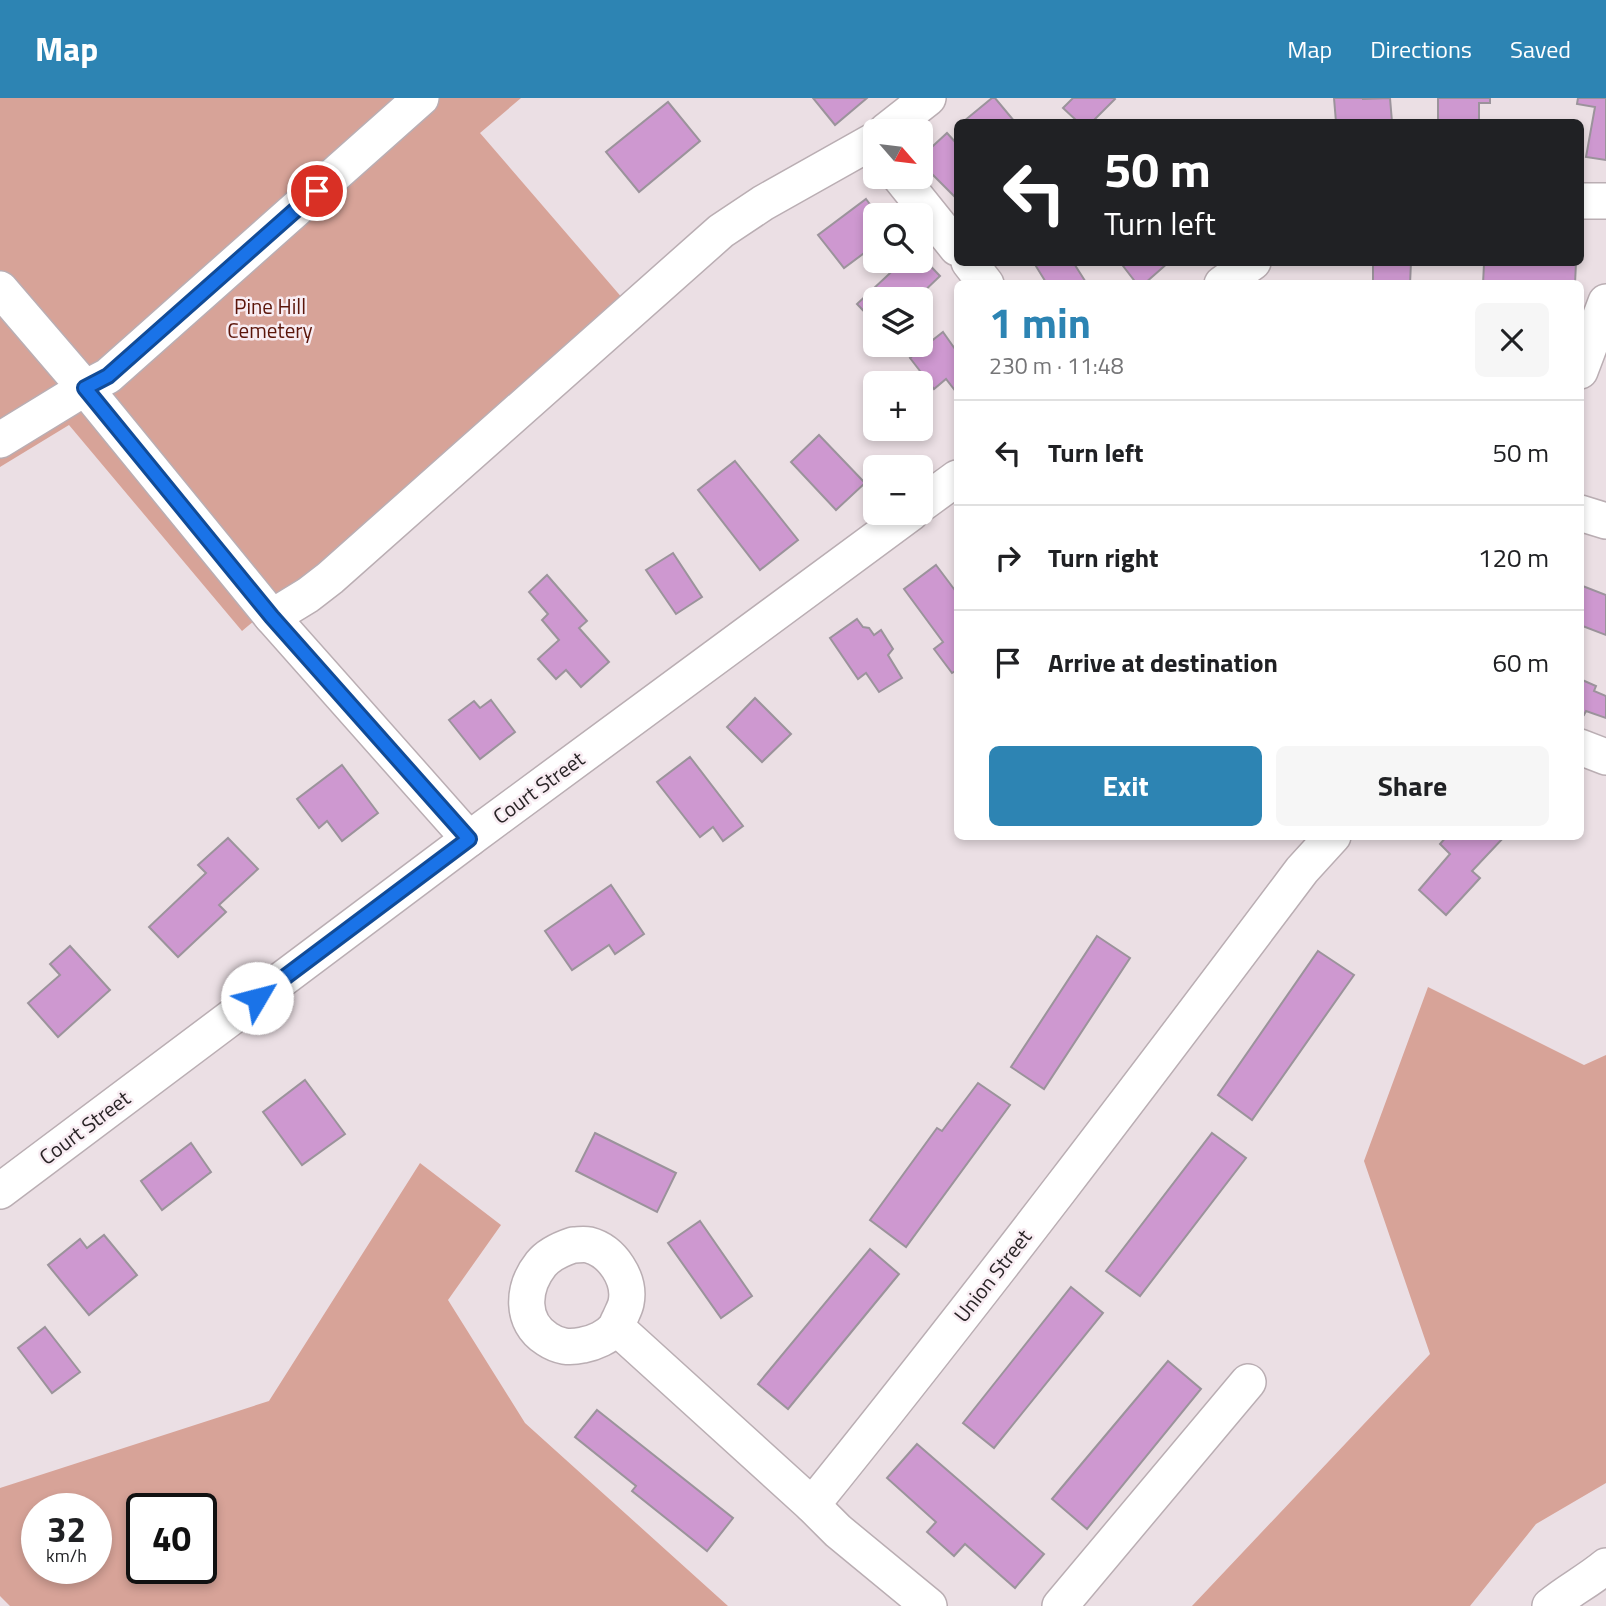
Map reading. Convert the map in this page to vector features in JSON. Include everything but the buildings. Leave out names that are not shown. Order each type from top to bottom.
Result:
[{"type":"street","points":[[0,440],[108,376],[421,98]]},
{"type":"street","points":[[902,119],[928,98]]},
{"type":"street","points":[[272,617],[330,578],[720,231],[763,203],[863,148]]},
{"type":"street","points":[[910,189],[954,244]]},
{"type":"street","points":[[1584,201],[1606,201]]},
{"type":"street","points":[[972,266],[983,280]]},
{"type":"street","points":[[1228,280],[1247,266]]},
{"type":"street","points":[[0,289],[85,388],[272,617],[469,839]]},
{"type":"street","points":[[1584,360],[1606,302]]},
{"type":"street","points":[[933,496],[954,480]]},
{"type":"street","points":[[1584,514],[1606,521]]},
{"type":"street","name":"Court Street","points":[[0,1191],[469,839],[895,525]]},
{"type":"street","points":[[1584,749],[1606,757]]},
{"type":"street","name":"Union Street","points":[[812,1505],[1045,1210],[1301,870],[1329,840]]},
{"type":"street","points":[[616,1327],[838,1531],[929,1606]]},
{"type":"street","points":[[1060,1606],[1248,1382]]},
{"type":"street","points":[[1550,1606],[1606,1566]]},
{"type":"green space","name":"Pine Hill Cemetery","points":[[0,98],[521,98],[480,133],[630,307],[242,631],[69,425],[0,467]]},
{"type":"green space","points":[[1428,987],[1584,1065],[1606,1055],[1606,1483],[1536,1524],[1470,1606],[1192,1606],[1430,1354],[1364,1161]]},
{"type":"green space","points":[[420,1163],[501,1225],[448,1300],[525,1423],[728,1606],[10,1606],[0,1596],[0,1488],[269,1401]]},
{"type":"route","points":[[257,998],[469,839],[272,617],[85,388],[108,376],[317,191]]}]
